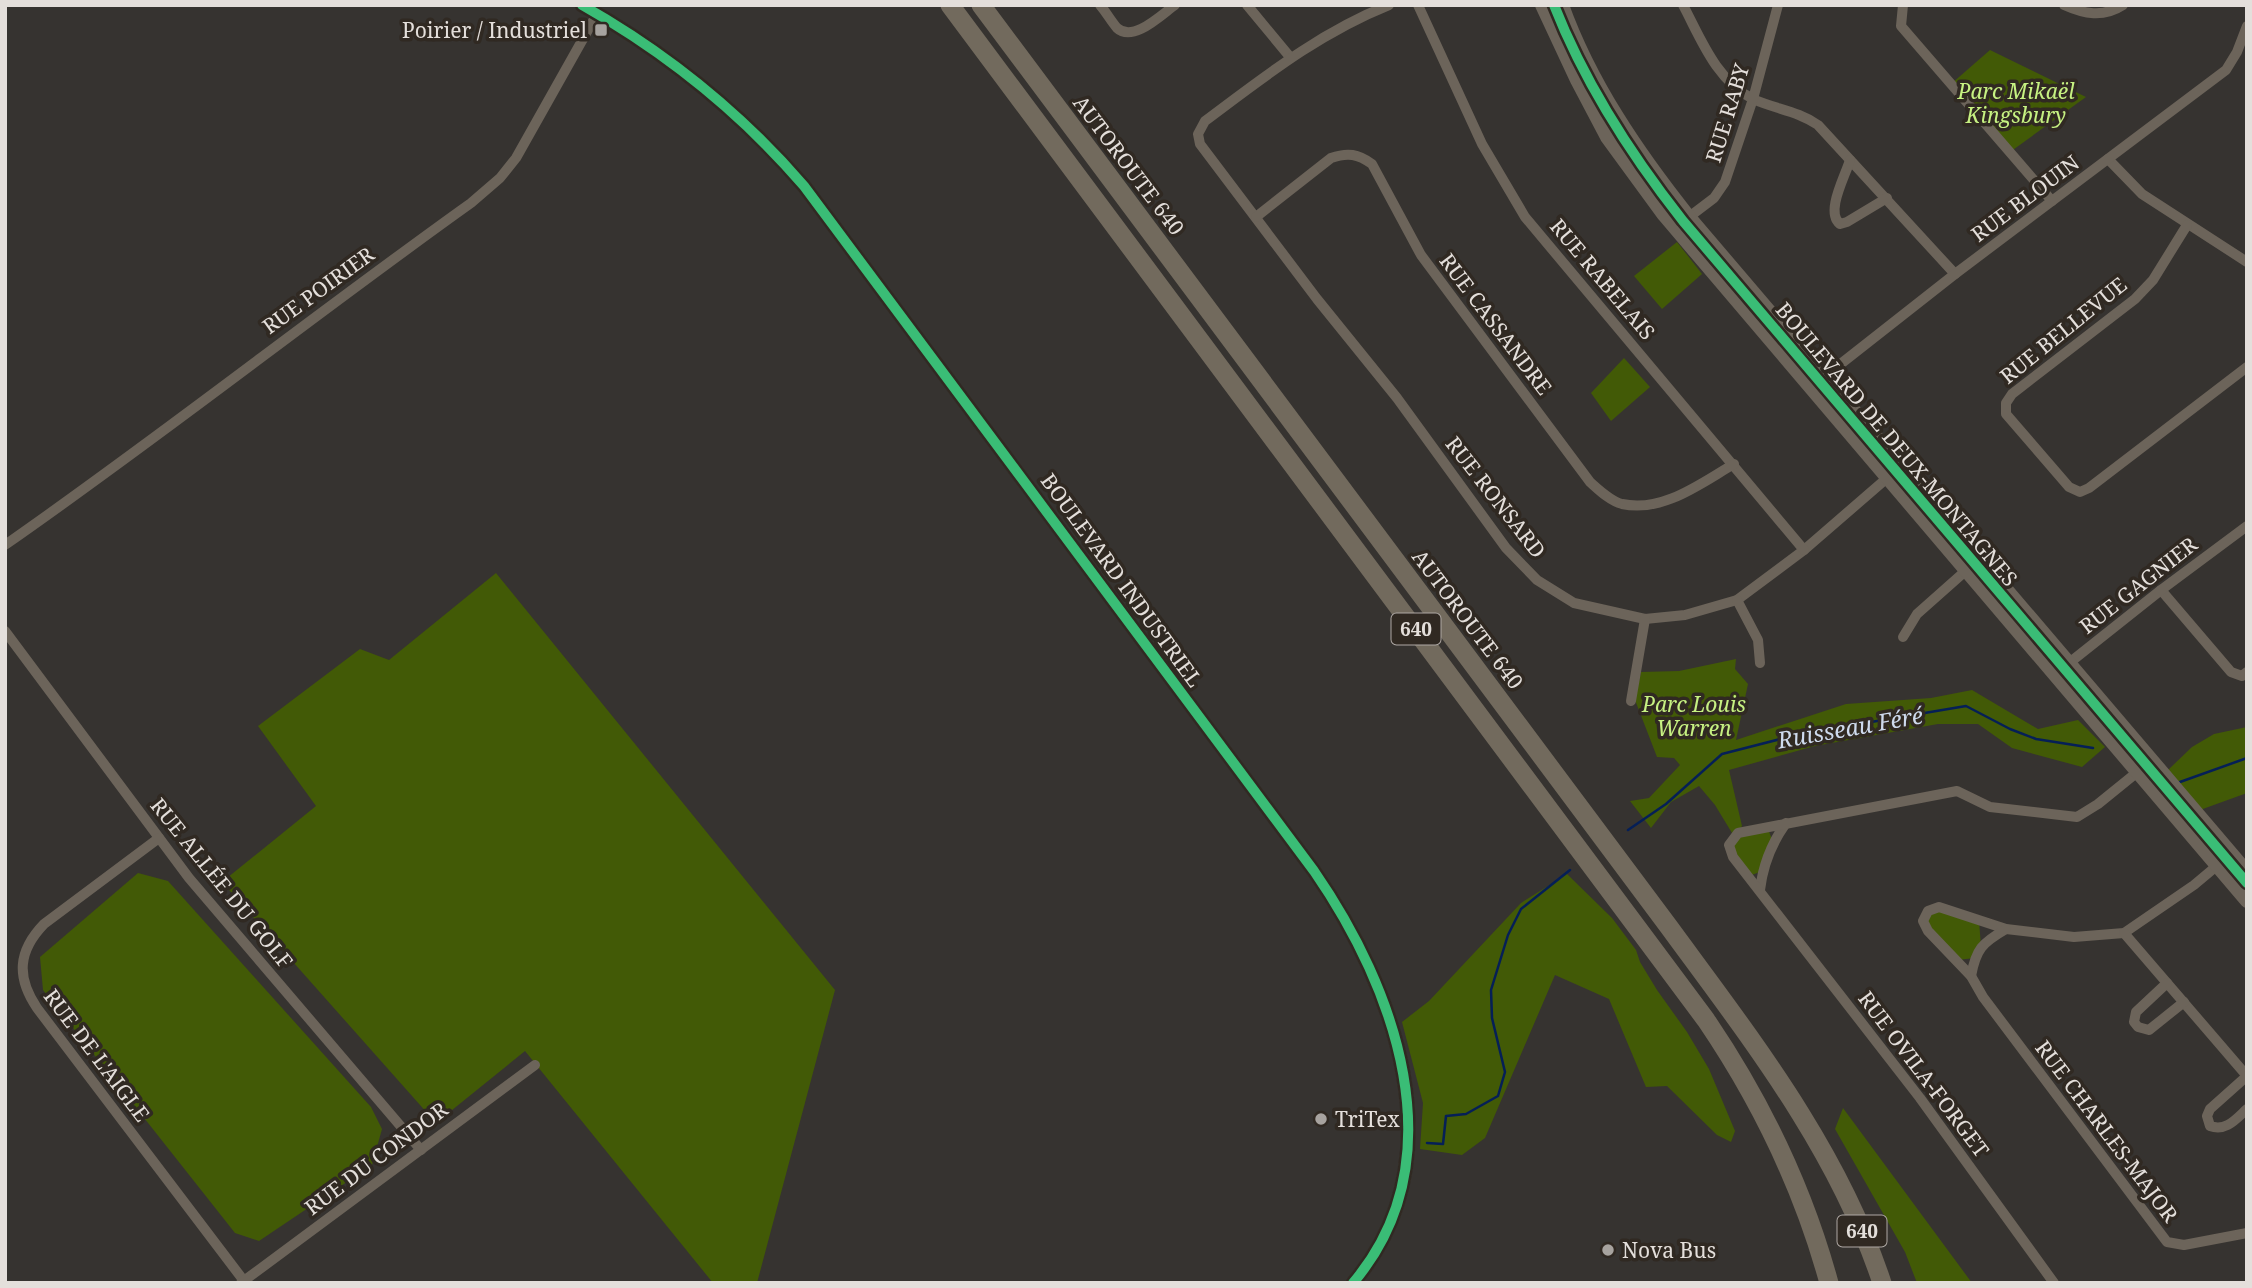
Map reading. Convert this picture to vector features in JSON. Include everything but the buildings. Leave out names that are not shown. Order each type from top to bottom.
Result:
[{"type":"highway","name":"640","points":[[950,5],[1706,1020],[1748,1086],[1786,1161],[1815,1236],[1829,1283]]},
{"type":"highway","name":"AUTOROUTE 640","points":[[981,5],[1780,1079],[1833,1168],[1882,1283]]},
{"type":"street","name":"BOULEVARD INDUSTRIEL","points":[[582,5],[666,61],[712,96],[758,137],[804,186],[1299,851],[1338,908],[1368,965],[1385,1006],[1400,1056],[1409,1109],[1407,1154],[1396,1205],[1381,1242],[1353,1283]]},
{"type":"street","points":[[1100,5],[1119,30],[1130,33],[1175,5]]},
{"type":"street","points":[[1247,5],[1290,57],[1353,19],[1389,5]]},
{"type":"street","name":"RUE RABELAIS","points":[[1418,5],[1482,144],[1525,217],[1804,550]]},
{"type":"street","name":"BOULEVARD DE DEUX-MONTAGNES","points":[[1542,5],[1607,137],[1664,215],[2247,901]]},
{"type":"street","name":"BOULEVARD DE DEUX-MONTAGNES","points":[[1562,5],[1588,63],[1620,122],[1649,166],[1689,217],[2247,872]]},
{"type":"street","points":[[1684,5],[1715,66],[1729,81],[1753,99],[1806,116],[1818,125],[1955,274]]},
{"type":"street","name":"RUE RABY","points":[[1689,217],[1714,198],[1725,182],[1753,99],[1779,5]]},
{"type":"street","points":[[1903,5],[1901,26],[2053,201]]},
{"type":"street","points":[[2064,5],[2084,14],[2112,13],[2123,5]]},
{"type":"street","name":"RUE POIRIER","points":[[5,545],[103,478],[233,377],[471,203],[500,178],[516,158],[597,14]]},
{"type":"street","name":"RUE BLOUIN","points":[[1810,388],[1955,274],[2226,70],[2237,52],[2247,26]]},
{"type":"street","name":"RUE RONSARD","points":[[1290,57],[1205,121],[1198,134],[1200,144],[1317,299],[1397,398],[1506,548],[1537,580],[1574,603],[1645,620],[1685,615],[1737,600],[1804,550],[1901,466]]},
{"type":"street","name":"RUE CASSANDRE","points":[[1256,217],[1331,158],[1345,153],[1360,155],[1372,164],[1421,255],[1590,482],[1604,495],[1622,504],[1671,500],[1734,464]]},
{"type":"street","points":[[2108,159],[2141,194],[2247,262]]},
{"type":"street","points":[[1850,160],[1833,210],[1835,220],[1840,224],[1847,222],[1887,198]]},
{"type":"street","name":"RUE BELLEVUE","points":[[2188,225],[2153,280],[2135,299],[2011,394],[2006,403],[2006,414],[2069,487],[2080,492],[2089,488],[2247,367]]},
{"type":"street","name":"RUE GAGNIER","points":[[2054,675],[2247,526]]},
{"type":"street","points":[[1903,637],[1917,614],[1979,559]]},
{"type":"street","points":[[2161,590],[2231,672],[2242,676],[2247,672]]},
{"type":"street","points":[[1737,600],[1758,640],[1760,663]]},
{"type":"street","points":[[1631,701],[1645,620]]},
{"type":"street","name":"RUE ALLÉE DU GOLF","points":[[5,631],[208,901],[421,1150]]},
{"type":"street","name":"RUE OVILA-FORGET","points":[[2054,1283],[1920,1098],[1733,857],[1729,845],[1738,832],[1957,791],[1990,807],[2077,817],[2098,804],[2151,761]]},
{"type":"street","points":[[1760,890],[1762,871],[1773,842],[1786,823]]},
{"type":"street","name":"RUE DE L'AIGLE","points":[[159,838],[44,924],[34,935],[24,955],[24,985],[37,1009],[242,1282]]},
{"type":"street","name":"RUE CHARLES-MAJOR","points":[[2231,854],[2194,885],[2124,933],[2074,937],[2006,929],[1939,907],[1928,911],[1923,921],[1928,931],[1972,976],[1983,997],[2166,1242],[2184,1245],[2247,1233]]},
{"type":"street","points":[[1972,976],[1975,958],[1981,946],[2006,929]]},
{"type":"street","points":[[2124,933],[2247,1076],[2210,1109],[2207,1116],[2210,1126],[2218,1129],[2231,1124],[2247,1109]]},
{"type":"street","points":[[2167,983],[2136,1012],[2134,1022],[2138,1027],[2149,1030],[2157,1026],[2184,1002]]},
{"type":"street","name":"RUE DU CONDOR","points":[[242,1282],[535,1065]]},
{"type":"green space","name":"Parc Mikaël Kingsbury","points":[[1990,50],[2086,97],[2010,152],[1951,84]]},
{"type":"green space","points":[[1677,242],[1702,274],[1662,309],[1634,276]]},
{"type":"green space","points":[[1624,358],[1650,387],[1611,421],[1591,393]]},
{"type":"green space","points":[[496,573],[835,990],[757,1283],[713,1283],[525,1051],[436,1123],[222,882],[316,806],[258,726],[360,649],[389,660]]},
{"type":"green space","name":"Parc Louis Warren","points":[[1736,659],[1735,669],[1748,684],[1736,740],[1846,704],[1931,698],[1972,690],[2038,729],[2078,720],[2105,747],[2082,767],[2012,748],[1978,724],[1938,724],[1815,746],[1729,770],[1742,826],[1737,832],[1732,833],[1715,805],[1699,786],[1671,802],[1651,828],[1630,801],[1649,798],[1680,765],[1674,758],[1657,757],[1635,700],[1641,672],[1679,671]]},
{"type":"green space","points":[[2247,727],[2247,793],[2200,810],[2168,770],[2192,747],[2214,734]]},
{"type":"green space","points":[[1768,829],[1773,842],[1762,871],[1752,875],[1729,845],[1738,833]]},
{"type":"green space","points":[[138,873],[168,881],[371,1107],[382,1129],[372,1165],[259,1241],[235,1233],[43,990],[40,957]]},
{"type":"green space","points":[[1567,874],[1612,918],[1636,950],[1657,990],[1687,1032],[1709,1069],[1735,1131],[1731,1142],[1717,1135],[1667,1086],[1646,1087],[1609,999],[1555,975],[1485,1138],[1462,1155],[1420,1149],[1423,1103],[1402,1022],[1429,1001],[1521,903]]},
{"type":"green space","points":[[1939,907],[1979,921],[1981,946],[1975,958],[1957,960],[1928,931],[1928,911]]},
{"type":"green space","points":[[1843,1108],[1972,1283],[1917,1283],[1905,1252],[1835,1129]]},
{"type":"waterway","name":"Ruisseau Féré","points":[[1628,830],[1666,804],[1722,754],[1800,734],[1966,706],[2036,739],[2093,748]]},
{"type":"waterway","name":"Ruisseau Féré","points":[[2180,782],[2247,758]]},
{"type":"waterway","name":"Ruisseau Féré","points":[[1427,1143],[1443,1144],[1446,1116],[1466,1114],[1498,1096],[1505,1072],[1492,1018],[1491,990],[1508,935],[1521,909],[1570,870]]},
{"type":"cycle path","points":[[582,5],[643,43],[701,86],[755,134],[804,186],[1314,871],[1343,917],[1369,967],[1390,1020],[1403,1074],[1408,1129],[1403,1183],[1385,1234],[1353,1283]]},
{"type":"cycle path","points":[[1554,5],[1580,63],[1611,118],[1645,171],[1683,221],[2247,883]]},
{"type":"place","name":"Poirier / Industriel","points":[[601,30]]},
{"type":"place","name":"TriTex","points":[[1321,1119]]},
{"type":"place","name":"Nova Bus","points":[[1608,1250]]}]
